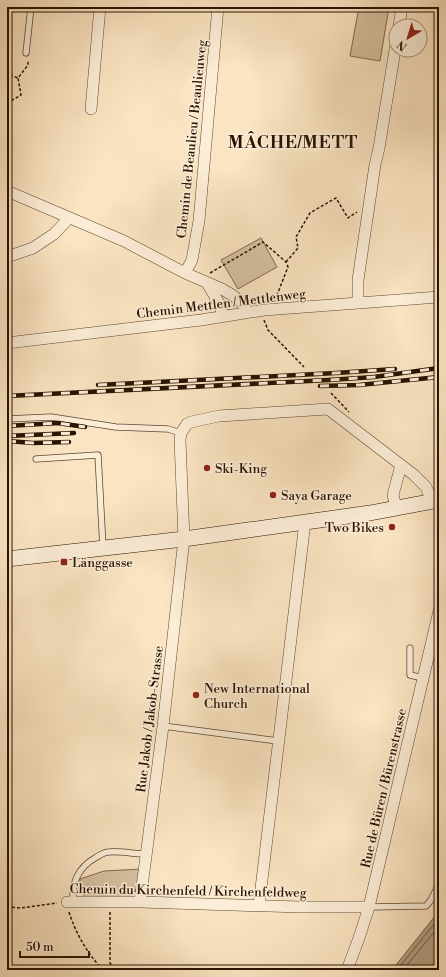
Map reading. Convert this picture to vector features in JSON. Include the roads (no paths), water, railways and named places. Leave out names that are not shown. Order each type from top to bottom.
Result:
[{"type":"main road","points":[[7,559],[184,539],[370,513],[436,501]]},
{"type":"street","points":[[91,109],[100,7]]},
{"type":"street","name":"Chemin de Beaulieu / Beaulieuweg","points":[[186,273],[192,260],[200,221],[218,7]]},
{"type":"street","points":[[400,18],[402,7]]},
{"type":"street","points":[[358,303],[359,272],[394,58]]},
{"type":"street","points":[[7,192],[124,241],[186,273],[207,279],[241,302],[245,307],[246,312]]},
{"type":"street","points":[[7,257],[33,248],[54,234],[69,218]]},
{"type":"street","points":[[207,279],[219,303],[223,316]]},
{"type":"street","name":"Chemin Mettlen / Mettlenweg","points":[[7,343],[200,320],[246,312],[439,297]]},
{"type":"street","points":[[181,433],[184,427],[191,422],[223,416],[328,409],[414,475],[426,487],[436,501]]},
{"type":"street","name":"Rue Jakob / Jakob-Strasse","points":[[140,902],[163,726],[184,539],[181,433]]},
{"type":"street","points":[[396,508],[393,495],[401,465]]},
{"type":"street","points":[[259,905],[305,522]]},
{"type":"street","name":"Rue de Büren / Bürenstrasse","points":[[347,970],[369,907],[439,611]]},
{"type":"street","name":"Chemin du Kirchenfeld / Kirchenfeldweg","points":[[70,902],[110,901],[300,907],[369,907]]},
{"type":"lane","points":[[26,53],[30,7]]},
{"type":"lane","points":[[7,419],[51,417],[116,427],[168,429],[181,433]]},
{"type":"lane","points":[[36,459],[98,455],[103,548]]},
{"type":"lane","points":[[410,648],[410,676],[423,678]]},
{"type":"lane","points":[[163,726],[278,741]]},
{"type":"lane","points":[[70,902],[72,891],[79,872],[90,861],[101,854],[109,852],[147,854]]},
{"type":"lane","points":[[369,907],[424,907],[431,900],[439,884]]},
{"type":"water","points":[[439,911],[439,956],[428,970],[392,970]]},
{"type":"railway","points":[[7,396],[329,380],[374,377],[439,368]]},
{"type":"railway","points":[[98,385],[395,369]]},
{"type":"railway","points":[[320,386],[359,385],[439,377]]},
{"type":"railway","points":[[7,426],[58,423],[85,427]]},
{"type":"railway","points":[[7,436],[74,433]]},
{"type":"railway","points":[[7,441],[33,443],[69,442]]},
{"type":"place","name":"Ski-King","points":[[207,468]]},
{"type":"place","name":"Saya Garage","points":[[273,495]]},
{"type":"place","name":"Two Bikes","points":[[392,527]]},
{"type":"place","name":"Länggasse","points":[[64,562]]},
{"type":"place","name":"New International Church","points":[[196,695]]},
{"type":"district","name":"MÂCHE/METT","points":[[293,142]]}]
